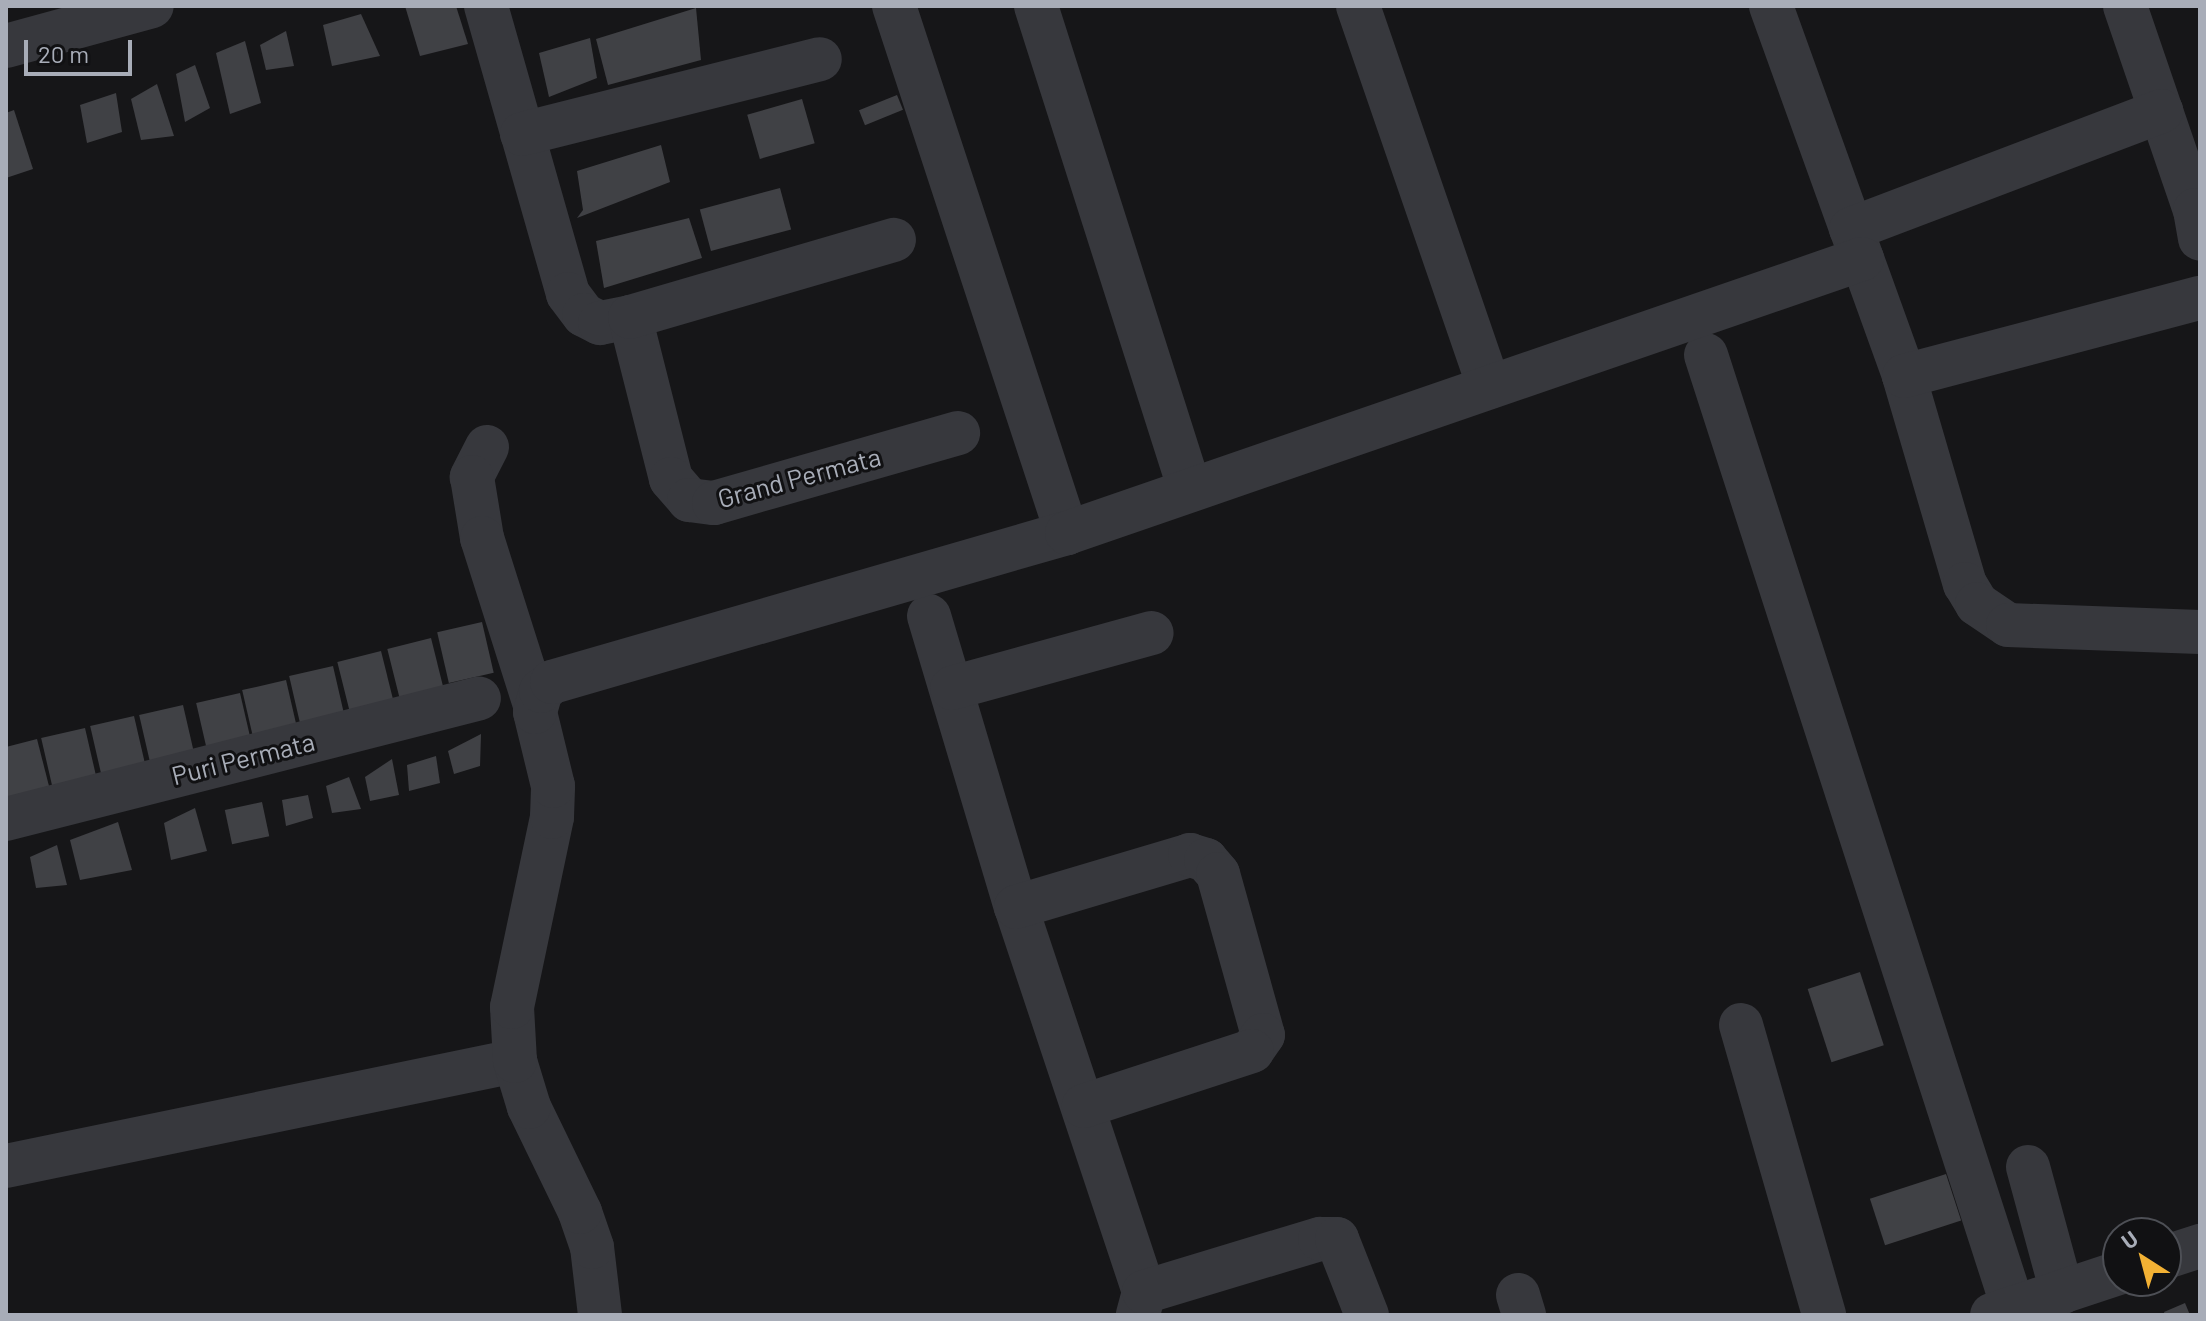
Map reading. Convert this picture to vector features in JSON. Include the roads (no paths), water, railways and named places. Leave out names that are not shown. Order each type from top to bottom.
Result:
[{"type":"street","points":[[6,46],[152,6]]},
{"type":"street","points":[[486,6],[568,294],[584,315],[600,323],[630,317],[894,240]]},
{"type":"street","points":[[894,6],[1067,533]]},
{"type":"street","points":[[1036,6],[1190,490]]},
{"type":"street","points":[[1358,6],[1489,387]]},
{"type":"street","points":[[1771,6],[1904,376],[1965,584],[1989,615],[2008,625],[2200,632]]},
{"type":"street","points":[[2125,6],[2198,219]]},
{"type":"street","points":[[522,134],[820,59]]},
{"type":"street","points":[[534,702],[552,682],[1067,533],[1489,387],[1857,244],[2161,111]]},
{"type":"street","points":[[1904,376],[2200,298]]},
{"type":"street","name":"Grand Permata","points":[[630,317],[671,479],[689,500],[714,503],[958,433]]},
{"type":"street","points":[[1706,355],[2002,1311],[2102,1278]]},
{"type":"street","points":[[487,447],[472,477],[482,538],[534,702],[553,786],[552,817],[512,1007],[515,1061],[529,1107],[580,1212],[592,1247],[600,1315]]},
{"type":"street","points":[[929,616],[1016,907],[1084,1106],[1141,1304],[1320,1239],[1337,1239],[1367,1315]]},
{"type":"street","points":[[952,688],[1152,633]]},
{"type":"street","name":"Puri Permata","points":[[6,819],[479,698]]},
{"type":"street","points":[[1016,907],[1190,855],[1206,860],[1218,874],[1263,1035],[1252,1051],[1084,1106]]},
{"type":"street","points":[[1741,1025],[1824,1315]]},
{"type":"street","points":[[6,1166],[515,1061]]},
{"type":"street","points":[[2028,1167],[2062,1292]]}]
